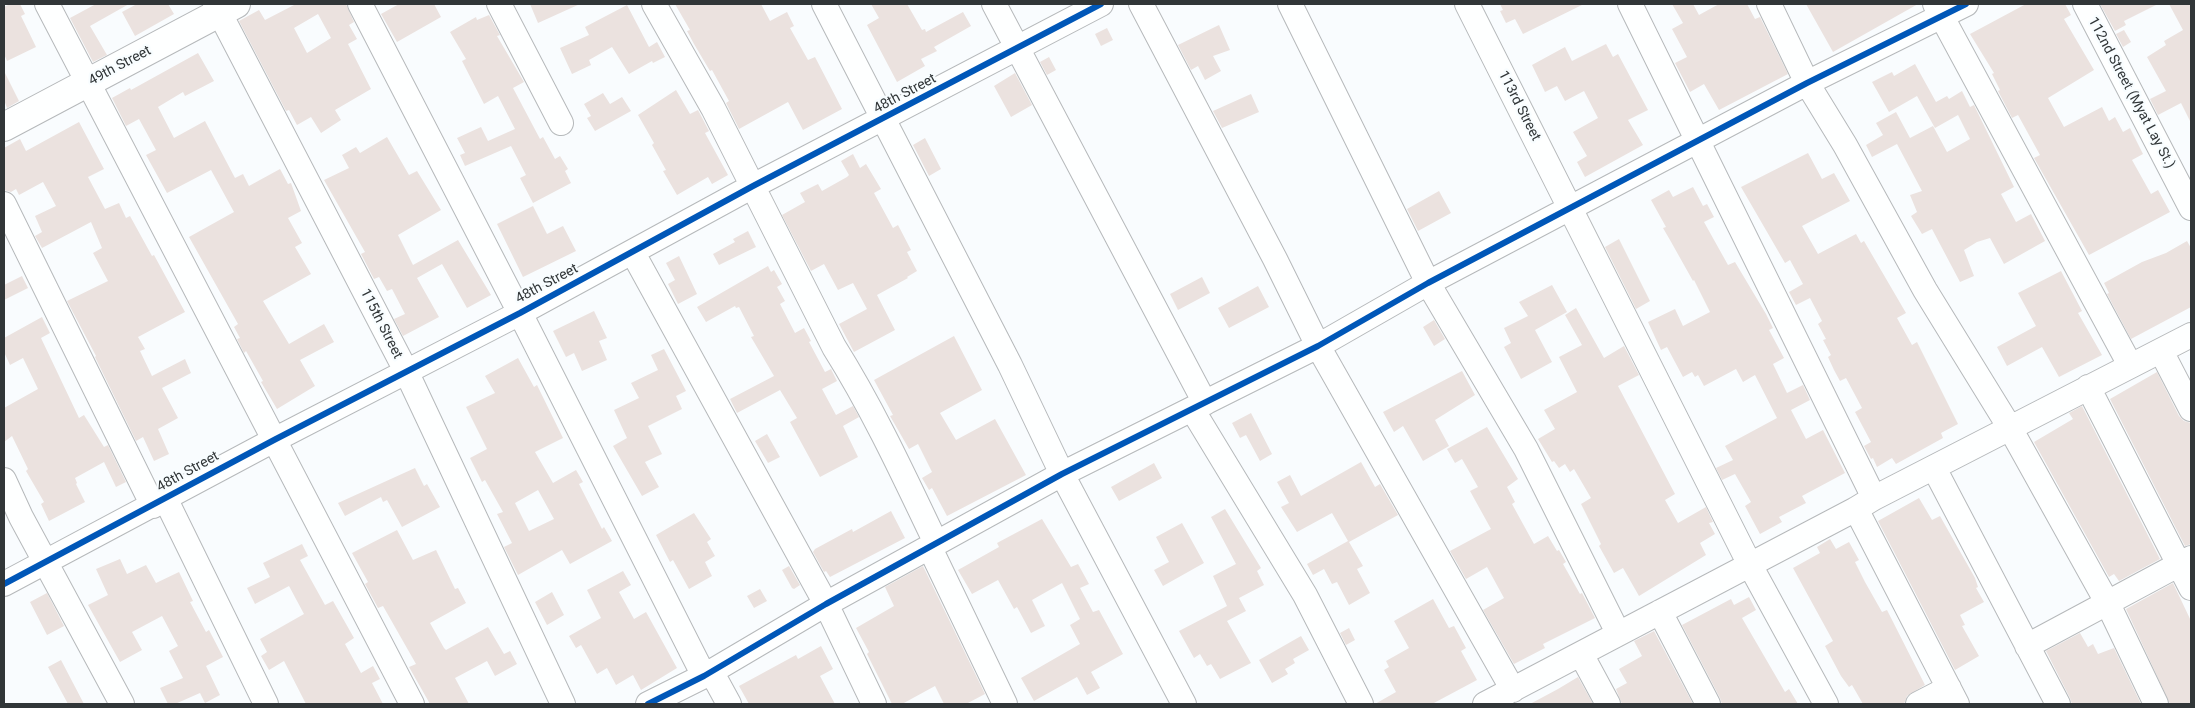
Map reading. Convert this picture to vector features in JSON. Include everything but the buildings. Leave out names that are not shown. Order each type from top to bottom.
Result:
[{"type":"main road","name":"49th Street","points":[[4,127],[223,7]]},
{"type":"street","points":[[47,4],[412,704]]},
{"type":"street","points":[[360,4],[708,674],[729,704]]},
{"type":"street","points":[[499,4],[561,123]]},
{"type":"street","points":[[654,4],[684,55],[753,186],[834,347],[884,435],[1005,704]]},
{"type":"street","points":[[824,4],[1010,365],[1062,474],[1184,704]]},
{"type":"street","points":[[994,4],[1018,47],[1198,406],[1305,595],[1361,704]]},
{"type":"street","name":"48th Street","points":[[4,584],[274,440],[632,254],[753,186],[1101,4]]},
{"type":"street","points":[[1141,4],[1503,698],[1618,633],[2130,365],[2162,351],[2191,335]]},
{"type":"street","points":[[1290,4],[1428,283],[1526,449],[1618,633]]},
{"type":"street","name":"113rd Street","points":[[1467,4],[1750,565],[1826,704]]},
{"type":"street","points":[[1630,4],[1698,141],[1953,696],[1918,704]]},
{"type":"street","points":[[1769,4],[1807,83],[1846,145],[1925,290],[2010,428],[2108,604],[2156,704]]},
{"type":"street","points":[[648,704],[708,674],[826,604],[1062,474],[1318,346],[1428,283],[1807,83],[1939,10],[1966,4]]},
{"type":"street","name":"112nd Street (Myat Lay St.)","points":[[2085,4],[2191,208]]},
{"type":"street","name":"115th Street","points":[[223,7],[406,371],[562,704]]},
{"type":"street","points":[[1939,10],[2130,365]]},
{"type":"street","points":[[4,204],[266,704]]},
{"type":"street","points":[[632,254],[826,604],[874,704]]},
{"type":"street","points":[[2162,351],[2191,409]]},
{"type":"street","points":[[2088,387],[2185,562],[2191,588]]},
{"type":"street","points":[[1934,468],[2058,704]]},
{"type":"street","points":[[4,480],[122,704]]},
{"type":"street","points":[[2027,646],[2185,562]]},
{"type":"street","points":[[1660,612],[1708,704]]},
{"type":"street","points":[[1581,654],[1608,704]]},
{"type":"cycle path","points":[[4,584],[274,440],[520,313],[753,186],[1101,4]]},
{"type":"cycle path","points":[[648,704],[704,676],[826,604],[1062,474],[1318,346],[1428,283],[1807,83],[1966,4]]}]
